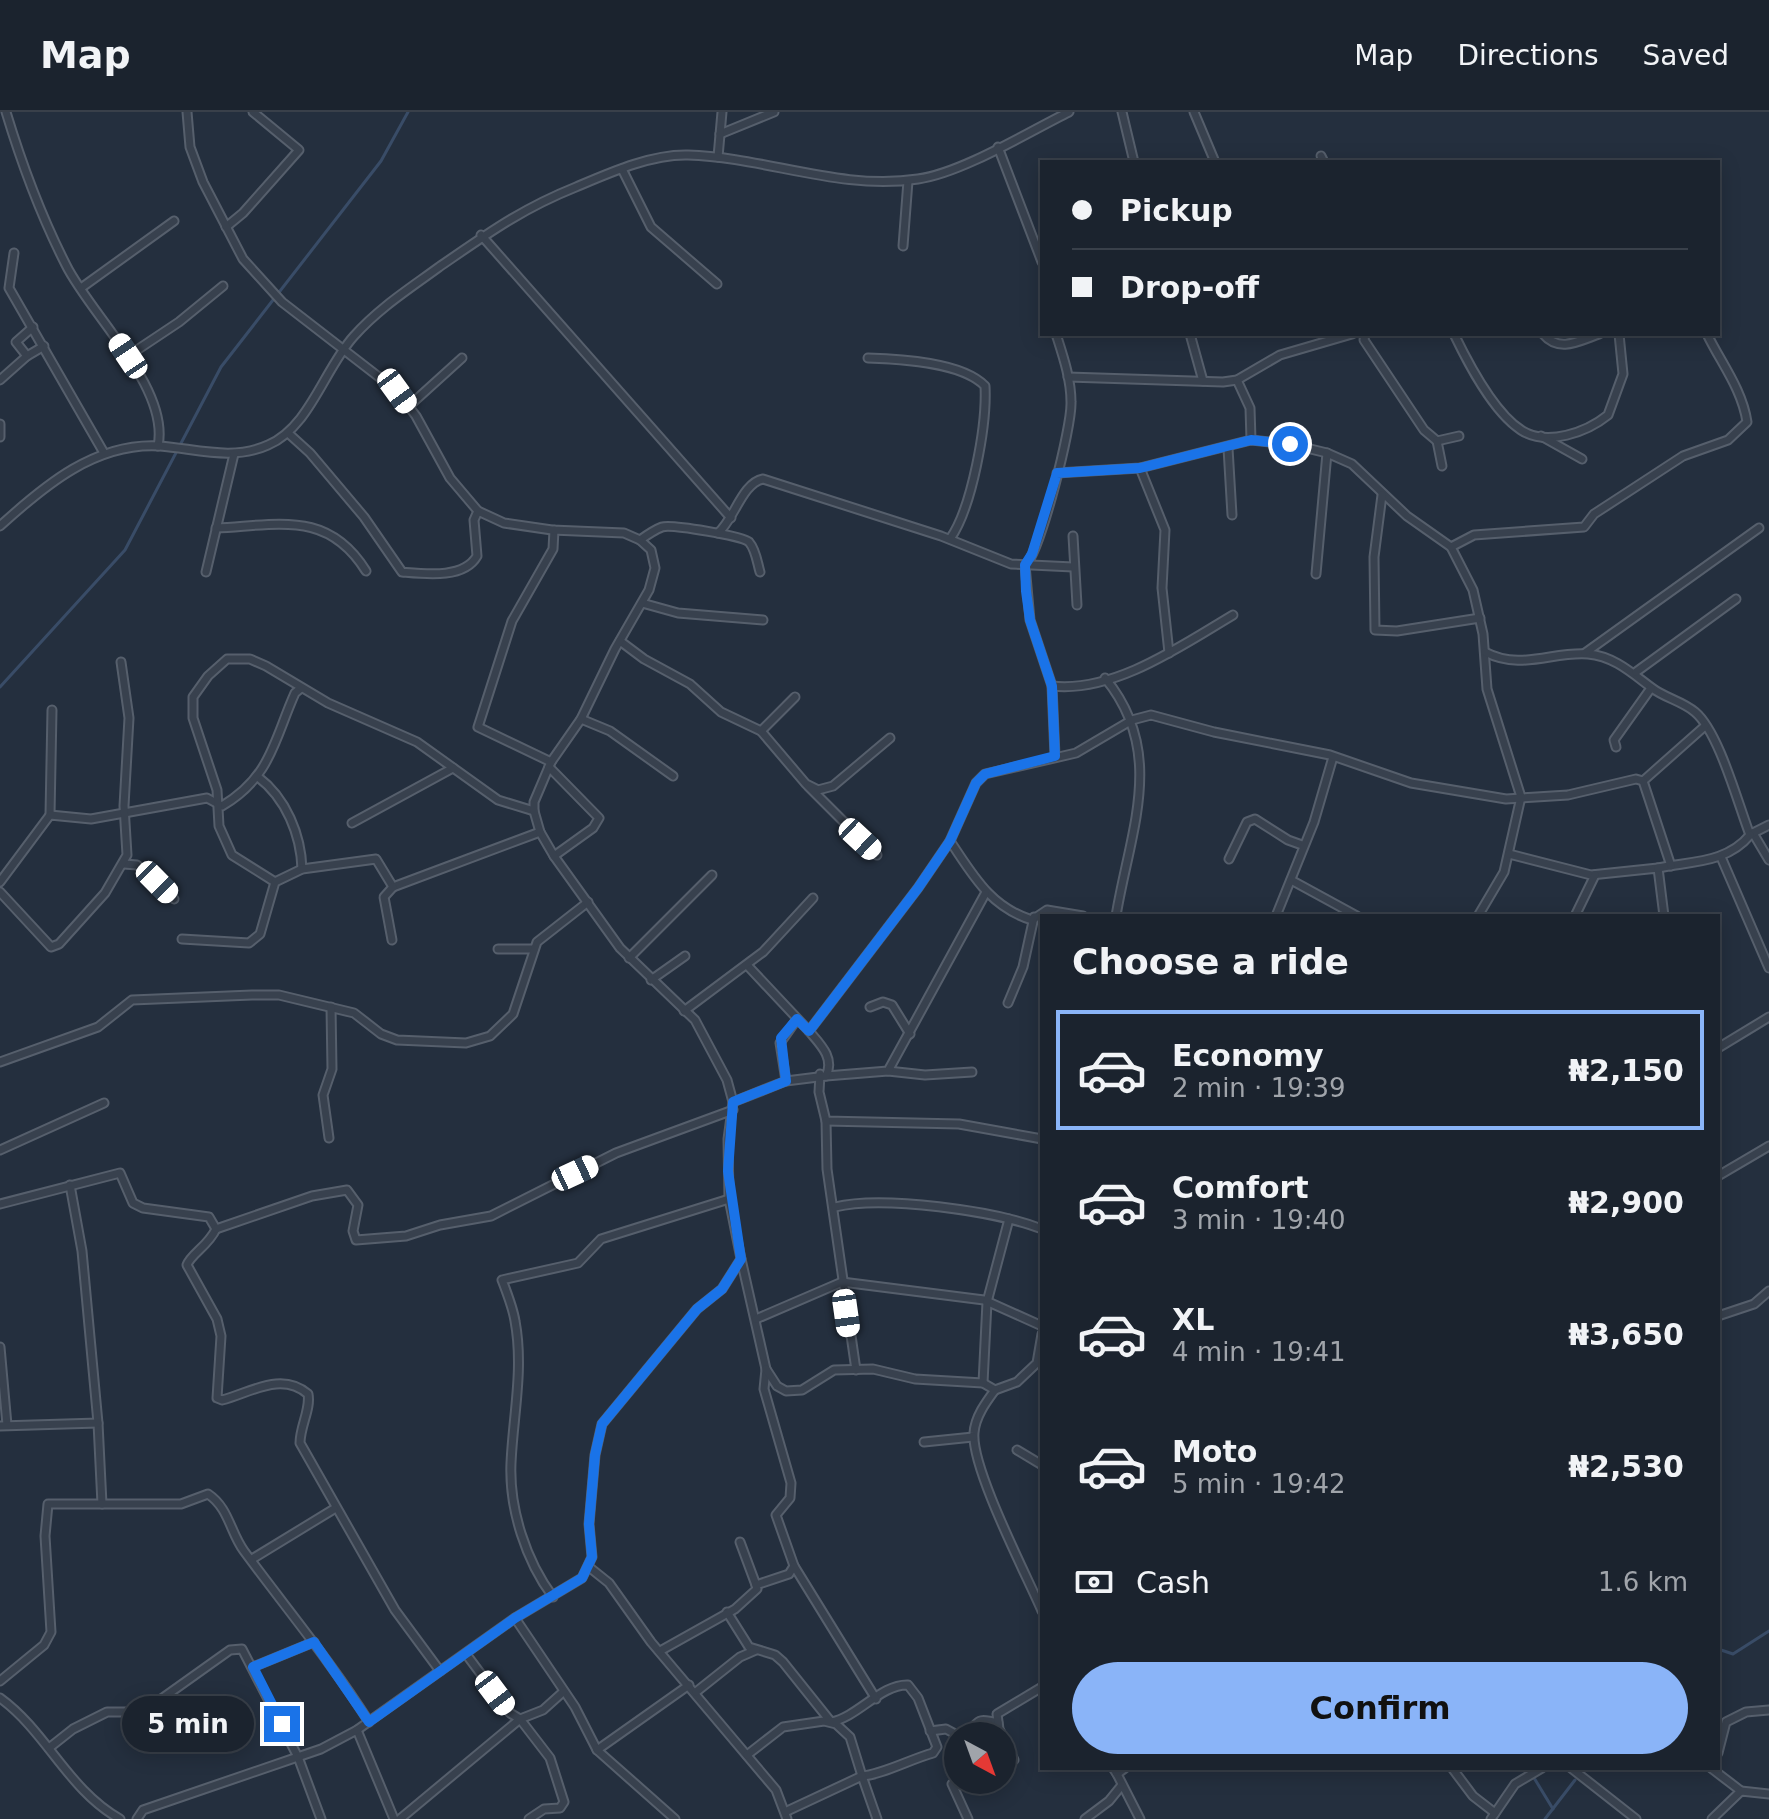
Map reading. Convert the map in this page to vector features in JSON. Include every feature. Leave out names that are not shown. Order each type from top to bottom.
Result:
[{"type":"street","points":[[6,112],[20,161],[68,269],[128,356],[158,419],[158,446]]},
{"type":"street","points":[[187,112],[190,147],[243,259],[282,302],[397,391],[409,406],[450,478],[478,511],[504,523],[554,530],[607,530],[640,540],[651,550],[655,568],[642,603],[581,719],[550,765],[534,802],[534,811],[540,832],[554,856],[629,958],[684,1011],[708,1041],[733,1106],[728,1139],[729,1199],[766,1369],[764,1389],[792,1492],[776,1515],[794,1566],[876,1699]]},
{"type":"street","points":[[226,227],[299,150],[253,112]]},
{"type":"street","points":[[718,157],[722,112]]},
{"type":"street","points":[[720,134],[774,112]]},
{"type":"street","points":[[0,526],[83,462],[104,453],[158,446],[234,454],[256,451],[288,433],[342,350],[376,312],[481,235],[515,214],[622,169],[685,154],[718,157],[828,178],[908,181],[923,179],[998,147],[1069,112]]},
{"type":"street","points":[[1122,112],[1134,160]]},
{"type":"street","points":[[1194,112],[1214,160]]},
{"type":"street","points":[[998,147],[1040,257]]},
{"type":"street","points":[[622,169],[651,227],[717,284]]},
{"type":"street","points":[[903,246],[908,181]]},
{"type":"street","points":[[81,288],[174,221]]},
{"type":"street","points":[[481,235],[731,518]]},
{"type":"street","points":[[14,253],[9,288],[104,453]]},
{"type":"street","points":[[128,356],[179,322],[223,286]]},
{"type":"street","points":[[0,292],[9,288]]},
{"type":"street","points":[[27,356],[16,342],[33,327]]},
{"type":"street","points":[[1055,756],[1052,686],[1030,620],[1024,564],[1057,473],[1071,411],[1068,377],[1057,336]]},
{"type":"street","points":[[1191,336],[1203,381]]},
{"type":"street","points":[[1068,377],[1237,380],[1280,355],[1345,336]]},
{"type":"street","points":[[1365,336],[1364,340],[1424,430],[1437,441],[1442,466]]},
{"type":"street","points":[[1455,336],[1470,368],[1520,430],[1539,435],[1582,459]]},
{"type":"street","points":[[1545,336],[1564,346],[1593,336]]},
{"type":"street","points":[[1539,435],[1575,434],[1608,415],[1623,374],[1619,336]]},
{"type":"street","points":[[1451,547],[1474,535],[1584,527],[1594,514],[1683,456],[1728,440],[1747,422],[1744,407],[1708,336]]},
{"type":"street","points":[[0,380],[27,356],[44,346]]},
{"type":"street","points":[[409,406],[462,358]]},
{"type":"street","points":[[868,358],[927,363],[974,377],[985,386],[984,411],[969,490],[958,527],[950,539]]},
{"type":"street","points":[[1237,380],[1250,408],[1251,440]]},
{"type":"street","points":[[0,424],[0,437]]},
{"type":"street","points":[[288,433],[310,453],[364,517],[402,572],[447,573],[470,565],[477,556],[474,520],[478,511]]},
{"type":"street","points":[[1437,441],[1459,436]]},
{"type":"street","points":[[1057,473],[1140,468],[1251,440],[1327,453],[1364,473],[1382,495],[1451,547],[1466,572],[1480,618],[1490,702],[1521,797],[1509,854],[1494,892],[1479,914]]},
{"type":"street","points":[[1228,448],[1232,515]]},
{"type":"street","points":[[1316,574],[1327,453]]},
{"type":"street","points":[[206,572],[234,454]]},
{"type":"street","points":[[1140,468],[1165,530],[1162,588],[1169,653]]},
{"type":"street","points":[[718,533],[752,484],[763,479],[1024,564],[1053,569],[1073,567]]},
{"type":"street","points":[[1382,495],[1374,557],[1375,630],[1397,631],[1480,618]]},
{"type":"street","points":[[216,528],[307,524],[351,547],[366,571]]},
{"type":"street","points":[[640,540],[663,527],[676,525],[742,537],[751,544],[760,572]]},
{"type":"street","points":[[1585,653],[1759,528]]},
{"type":"street","points":[[554,530],[553,549],[512,621],[478,727],[550,765],[599,818],[593,828],[554,856]]},
{"type":"street","points":[[1073,536],[1077,605]]},
{"type":"street","points":[[1636,672],[1736,599]]},
{"type":"street","points":[[642,603],[678,613],[763,620]]},
{"type":"street","points":[[1052,686],[1072,688],[1144,667],[1233,615]]},
{"type":"street","points":[[620,641],[644,659],[690,684],[721,712],[761,731],[806,784],[877,855]]},
{"type":"street","points":[[1485,652],[1524,661],[1585,653],[1636,672],[1651,688],[1696,713],[1721,754],[1752,834],[1769,860]]},
{"type":"street","points":[[275,882],[232,855],[219,826],[212,772],[193,718],[193,697],[208,676],[227,659],[250,659],[301,688],[389,727],[498,800],[534,811]]},
{"type":"street","points":[[0,892],[51,947],[59,944],[105,893],[124,864],[128,838],[124,813],[129,718],[121,662]]},
{"type":"street","points":[[1105,678],[1132,720],[1142,787],[1116,914]]},
{"type":"street","points":[[50,815],[91,819],[207,798],[222,806],[247,790],[258,777],[277,743],[295,693],[301,688]]},
{"type":"street","points":[[1616,747],[1614,740],[1651,688]]},
{"type":"street","points":[[761,731],[795,697]]},
{"type":"street","points":[[0,882],[50,815],[52,710]]},
{"type":"street","points":[[809,1031],[900,914],[950,841],[976,783],[985,774],[1076,753],[1095,745],[1132,720],[1151,715],[1165,717],[1214,732],[1333,757],[1411,783],[1506,799],[1568,795],[1636,779],[1643,781]]},
{"type":"street","points":[[581,719],[610,731],[673,776]]},
{"type":"street","points":[[1643,781],[1705,726]]},
{"type":"street","points":[[806,784],[818,790],[833,786],[890,738]]},
{"type":"street","points":[[1277,914],[1302,845],[1314,822],[1333,757]]},
{"type":"street","points":[[352,823],[453,768]]},
{"type":"street","points":[[258,777],[270,785],[288,815],[299,839],[302,869]]},
{"type":"street","points":[[1643,781],[1671,866]]},
{"type":"street","points":[[1229,859],[1247,822],[1255,819],[1288,840],[1302,845]]},
{"type":"street","points":[[1509,854],[1595,875],[1658,868],[1721,857],[1769,825]]},
{"type":"street","points":[[392,940],[384,897],[393,887],[540,832]]},
{"type":"street","points":[[950,841],[985,894],[1007,909],[1027,918],[1047,910],[1071,914]]},
{"type":"street","points":[[1721,857],[1769,968]]},
{"type":"street","points":[[182,939],[249,943],[257,938],[275,882],[281,876],[302,869],[376,859],[393,887]]},
{"type":"street","points":[[124,864],[137,865],[174,899]]},
{"type":"street","points":[[1658,868],[1664,914]]},
{"type":"street","points":[[629,958],[712,875]]},
{"type":"street","points":[[1576,914],[1595,875]]},
{"type":"street","points":[[1291,880],[1353,914]]},
{"type":"street","points":[[888,1071],[985,894]]},
{"type":"street","points":[[684,1011],[747,965],[813,898]]},
{"type":"street","points":[[0,1062],[98,1027],[132,1000],[279,995],[354,1013],[381,1034],[397,1040],[466,1043],[490,1036],[513,1014],[534,949],[543,935],[588,902]]},
{"type":"street","points":[[1008,1003],[1023,967],[1034,917]]},
{"type":"street","points":[[498,949],[534,949]]},
{"type":"street","points":[[651,980],[685,956]]},
{"type":"street","points":[[747,965],[809,1031],[826,1054],[829,1069],[823,1075],[819,1092],[826,1121],[827,1169],[835,1207],[842,1282],[856,1370]]},
{"type":"street","points":[[870,1007],[883,1002],[892,1005],[910,1034]]},
{"type":"street","points":[[329,1138],[323,1095],[332,1069],[331,1007]]},
{"type":"street","points":[[1720,1044],[1769,1017]]},
{"type":"street","points":[[786,1081],[780,1043],[797,1019]]},
{"type":"street","points":[[440,1671],[395,1610],[334,1509],[300,1443],[300,1426],[309,1400],[304,1391],[286,1383],[265,1384],[230,1398],[217,1398],[221,1336],[217,1319],[187,1265],[189,1258],[203,1251],[216,1229],[312,1196],[347,1190],[358,1205],[353,1231],[356,1240],[406,1236],[440,1225],[478,1220],[616,1153],[786,1081],[888,1071],[925,1075],[972,1072]]},
{"type":"street","points":[[0,1150],[104,1103]]},
{"type":"street","points":[[826,1121],[959,1124],[1040,1139]]},
{"type":"street","points":[[1720,1175],[1769,1146]]},
{"type":"street","points":[[0,1204],[120,1173],[133,1203],[143,1208],[209,1217],[216,1229]]},
{"type":"street","points":[[70,1185],[82,1251],[102,1504]]},
{"type":"street","points":[[553,1597],[527,1549],[514,1504],[511,1464],[519,1372],[515,1320],[502,1280],[578,1263],[601,1239],[729,1199]]},
{"type":"street","points":[[835,1207],[852,1202],[943,1208],[1009,1219],[1040,1228]]},
{"type":"street","points":[[983,1383],[987,1302],[1009,1219]]},
{"type":"street","points":[[137,1819],[143,1810],[298,1757],[357,1730],[515,1618],[582,1578],[589,1567],[595,1455],[602,1424],[697,1309],[722,1289],[741,1259]]},
{"type":"street","points":[[756,1319],[842,1282],[987,1302],[1040,1325]]},
{"type":"street","points":[[1720,1315],[1754,1304],[1769,1291]]},
{"type":"street","points":[[0,1347],[4,1425],[98,1423]]},
{"type":"street","points":[[1039,1364],[1017,1382],[995,1390],[977,1418],[973,1437],[992,1499],[1040,1607]]},
{"type":"street","points":[[766,1369],[777,1386],[786,1391],[802,1390],[834,1370],[873,1369],[915,1379],[983,1383],[995,1390]]},
{"type":"street","points":[[924,1442],[973,1437]]},
{"type":"street","points":[[1017,1450],[1040,1464]]},
{"type":"street","points":[[1,1678],[35,1653],[51,1632],[45,1536],[48,1504],[181,1504],[208,1494],[231,1521],[243,1550],[314,1642],[369,1722]]},
{"type":"street","points":[[252,1559],[334,1509]]},
{"type":"street","points":[[660,1651],[735,1609],[757,1589],[740,1542]]},
{"type":"street","points":[[756,1585],[789,1574],[794,1566]]},
{"type":"street","points":[[589,1567],[609,1583],[660,1651],[776,1790],[786,1815],[862,1776],[876,1775],[887,1767],[933,1753],[937,1747],[918,1698],[908,1685],[903,1684],[853,1715],[831,1722],[783,1727],[747,1755]]},
{"type":"street","points":[[727,1612],[738,1634],[756,1650],[775,1655],[783,1662],[831,1722],[850,1737],[877,1819]]},
{"type":"street","points":[[515,1618],[597,1750],[675,1819]]},
{"type":"street","points":[[253,1667],[314,1642]]},
{"type":"street","points":[[49,1748],[62,1736],[107,1712],[122,1715],[151,1707],[230,1650],[242,1649],[298,1757],[321,1819]]},
{"type":"street","points":[[696,1692],[740,1657],[756,1650]]},
{"type":"street","points":[[466,1654],[510,1713],[520,1719],[550,1758],[564,1802],[560,1808],[544,1809],[529,1819]]},
{"type":"street","points":[[597,1750],[689,1685]]},
{"type":"street","points":[[998,1722],[997,1714],[1040,1688]]},
{"type":"street","points":[[357,1730],[397,1819],[520,1719],[543,1710],[563,1692]]},
{"type":"street","points":[[0,1698],[49,1748],[96,1804],[120,1819]]},
{"type":"street","points":[[1722,1721],[1746,1712],[1769,1710]]},
{"type":"street","points":[[974,1722],[983,1719],[994,1722]]},
{"type":"street","points":[[930,1731],[944,1729]]},
{"type":"street","points":[[1454,1770],[1493,1816],[1515,1784],[1539,1770]]},
{"type":"street","points":[[1574,1770],[1636,1819]]},
{"type":"street","points":[[1714,1770],[1741,1791],[1769,1794]]},
{"type":"street","points":[[1115,1771],[1140,1819]]},
{"type":"street","points":[[1085,1819],[1122,1785]]},
{"type":"street","points":[[1712,1819],[1741,1791]]},
{"type":"street","points":[[957,1794],[968,1819]]},
{"type":"waterway","points":[[0,687],[125,550],[221,367],[381,161],[408,112]]},
{"type":"waterway","points":[[1720,1650],[1733,1654],[1769,1631]]},
{"type":"waterway","points":[[1529,1770],[1553,1809]]},
{"type":"waterway","points":[[1545,1819],[1575,1780]]},
{"type":"route","points":[[282,1724],[253,1667],[314,1642],[369,1722],[515,1618],[582,1578],[589,1567],[592,1557],[589,1524],[595,1455],[602,1424],[697,1309],[735,1274],[741,1259],[738,1231],[729,1199],[728,1139],[733,1102],[786,1081],[781,1038],[797,1019],[809,1031],[900,914],[950,841],[976,783],[985,774],[1055,756],[1050,697],[1052,686],[1030,620],[1025,565],[1032,554],[1057,473],[1140,468],[1251,440],[1290,444]]}]
